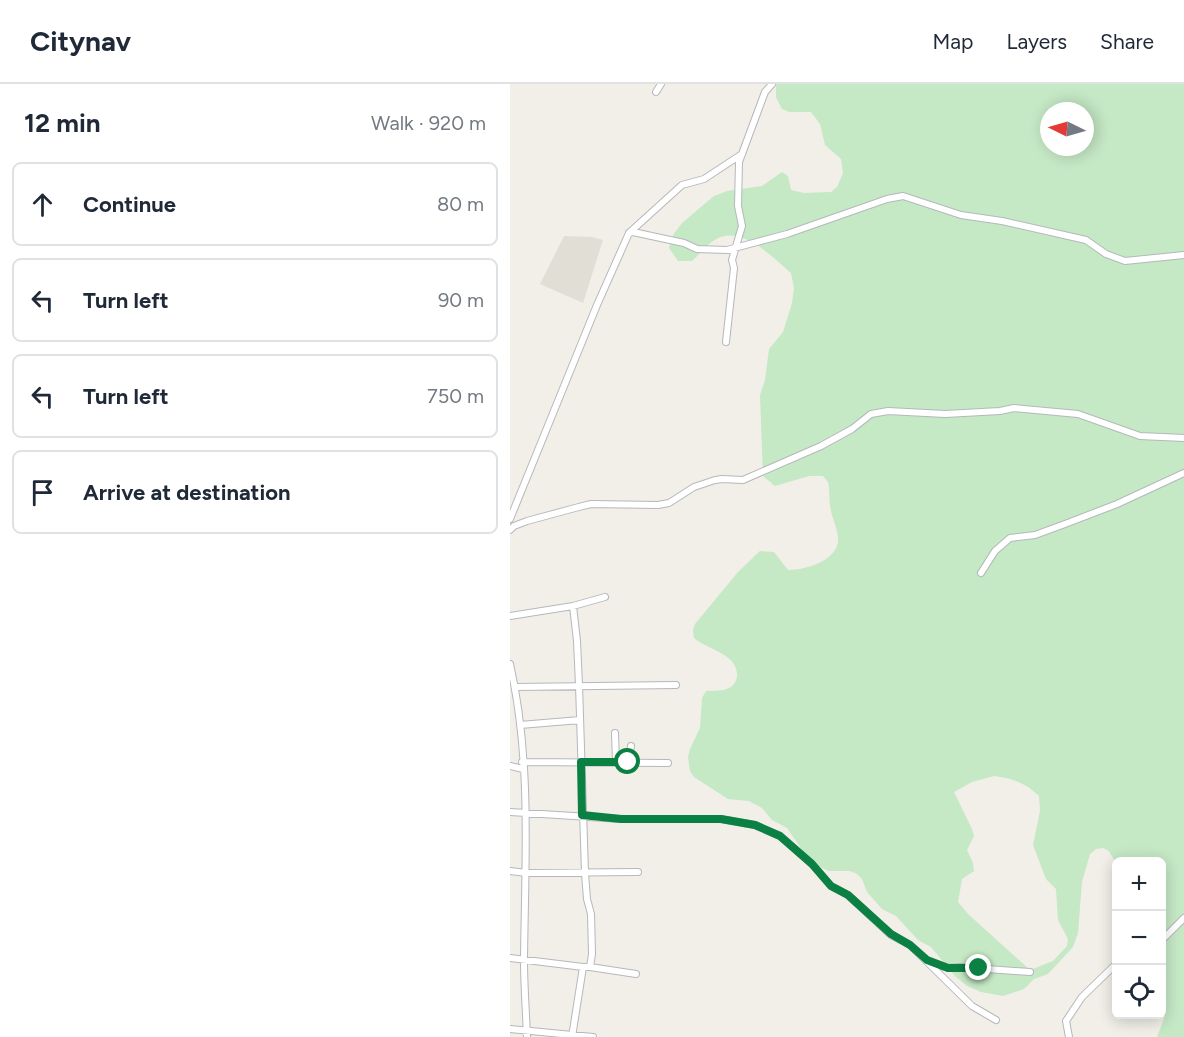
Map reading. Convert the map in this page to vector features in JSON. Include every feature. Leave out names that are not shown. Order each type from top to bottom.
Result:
[{"type":"street","points":[[656,92],[661,84]]},
{"type":"street","points":[[726,342],[734,268],[732,260],[742,226],[738,206],[739,162],[765,92],[772,84]]},
{"type":"street","points":[[510,519],[597,305],[629,233],[682,185],[704,179],[742,154]]},
{"type":"street","points":[[629,233],[684,243],[697,249],[727,250],[787,234],[887,199],[903,196],[961,215],[1002,221],[1086,240],[1106,254],[1125,261],[1184,255]]},
{"type":"street","points":[[510,530],[514,525],[527,520],[591,504],[658,505],[669,503],[694,487],[715,480],[743,480],[821,446],[852,429],[871,414],[888,411],[945,414],[1014,408],[1077,414],[1140,436],[1184,438]]},
{"type":"street","points":[[981,573],[995,551],[1010,538],[1035,535],[1065,524],[1117,504],[1184,473]]},
{"type":"street","points":[[510,616],[573,606],[606,597]]},
{"type":"street","points":[[572,1036],[574,1017],[586,967],[591,914],[585,873],[579,685],[573,606]]},
{"type":"street","points":[[510,664],[520,725],[523,765],[527,873],[524,961],[527,1034]]},
{"type":"street","points":[[513,685],[676,685]]},
{"type":"street","points":[[520,725],[580,720]]},
{"type":"street","points":[[615,732],[612,740],[616,762]]},
{"type":"street","points":[[628,762],[631,746]]},
{"type":"street","points":[[510,766],[581,762],[668,763]]},
{"type":"street","points":[[510,812],[621,819],[721,819],[736,820],[767,829],[789,843],[823,875],[831,886],[848,895],[891,934],[910,945],[972,1006],[996,1020]]},
{"type":"street","points":[[510,871],[527,873],[638,872]]},
{"type":"street","points":[[1166,935],[1184,918]]},
{"type":"street","points":[[510,958],[636,974]]},
{"type":"street","points":[[927,960],[948,968],[1030,972]]},
{"type":"street","points":[[1069,1037],[1066,1020],[1082,997],[1115,965]]},
{"type":"street","points":[[510,1029],[527,1034],[593,1037]]},
{"type":"shaded area","points":[[564,236],[592,237],[603,240],[583,303],[540,284]]},
{"type":"green space","points":[[776,84],[1184,84],[1184,1037],[1157,1037],[1164,1019],[1166,1019],[1166,857],[1112,857],[1109,851],[1103,848],[1096,849],[1090,854],[1082,882],[1078,933],[1073,947],[1048,974],[1034,979],[1024,989],[1003,996],[981,992],[967,986],[956,977],[931,947],[918,940],[896,916],[882,909],[867,892],[862,879],[857,874],[822,868],[805,854],[787,828],[772,820],[762,808],[749,801],[728,799],[694,777],[690,771],[688,757],[700,728],[702,698],[706,691],[723,690],[730,687],[737,677],[736,669],[728,658],[694,638],[695,624],[738,572],[760,551],[774,552],[788,570],[795,570],[825,560],[836,549],[838,542],[828,482],[823,476],[809,476],[775,486],[763,476],[760,395],[765,380],[769,349],[783,332],[792,303],[794,288],[791,273],[755,244],[734,236],[723,236],[713,241],[692,261],[678,261],[669,248],[673,235],[682,223],[714,196],[727,191],[762,186],[782,172],[788,176],[791,190],[804,193],[831,192],[837,187],[843,173],[841,159],[825,145],[820,124],[811,112],[789,112],[782,109],[776,97]],"holes":[[[994,776],[1007,778],[1029,788],[1039,796],[1040,811],[1033,845],[1046,879],[1056,889],[1058,920],[1068,939],[1067,946],[1053,961],[1030,970],[968,914],[958,902],[962,879],[974,871],[967,850],[974,836],[954,792],[972,782]]]},
{"type":"route","points":[[628,762],[581,762],[582,815],[621,819],[736,820],[767,829],[789,843],[823,875],[831,886],[848,895],[891,934],[910,945],[927,960],[948,968],[979,968]]}]
